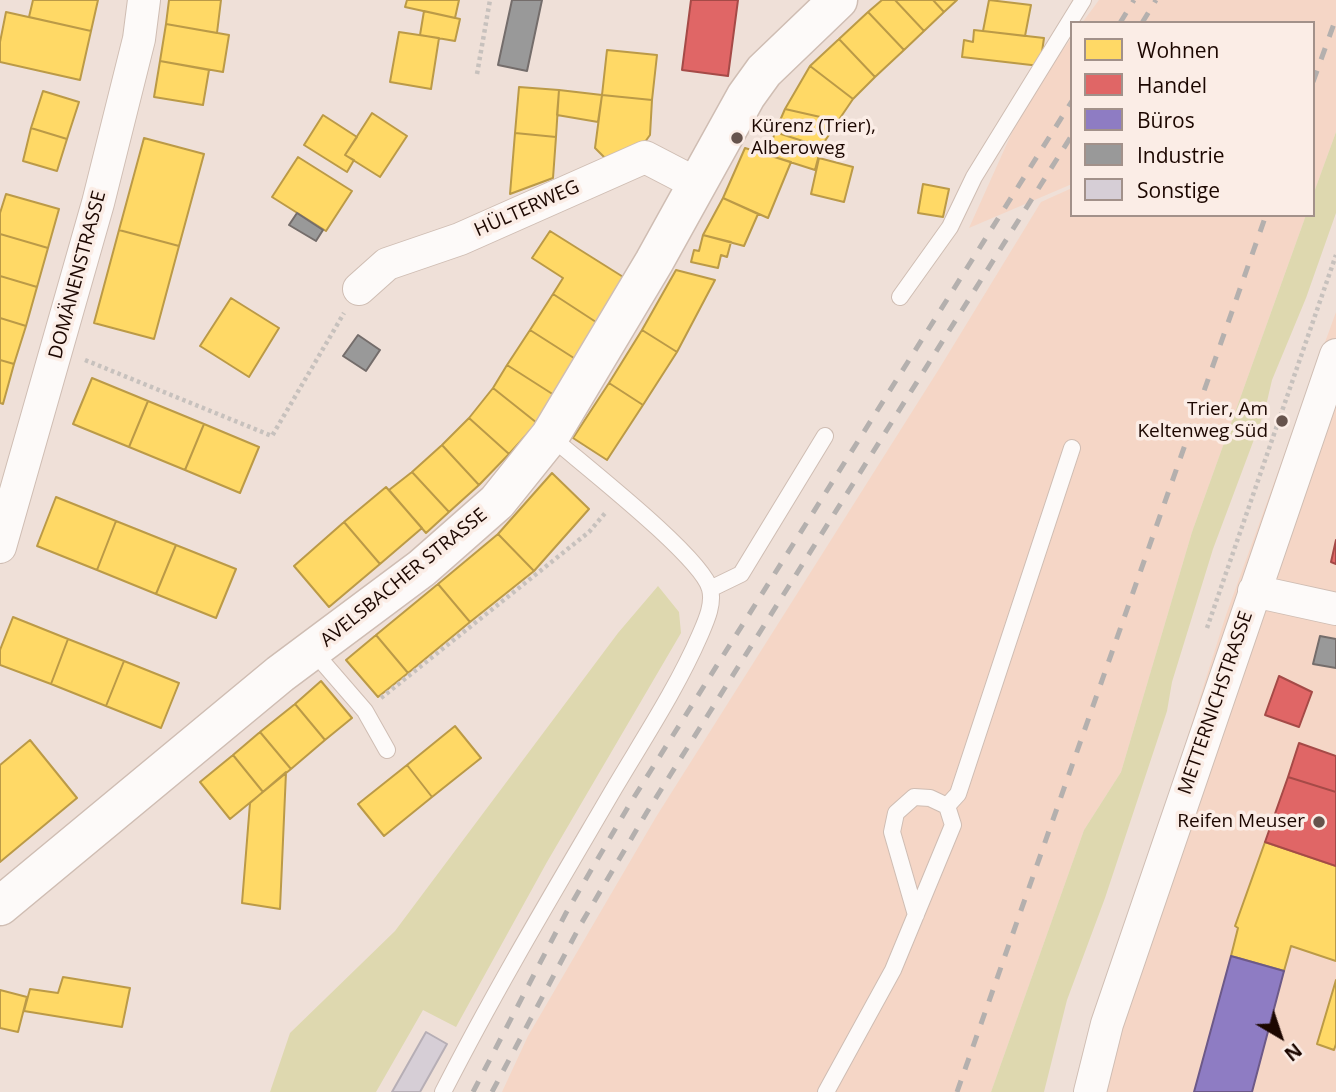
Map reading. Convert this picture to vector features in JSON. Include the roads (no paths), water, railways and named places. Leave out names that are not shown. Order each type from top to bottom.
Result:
[{"type":"main road","name":"AVELSBACHER STRASSE","points":[[0,906],[281,674],[473,525],[497,502],[550,436],[654,262],[730,121],[764,71],[838,0]]},
{"type":"street","name":"DOMÄNENSTRASSE","points":[[0,547],[58,351],[139,39],[144,0]]},
{"type":"street","name":"HÜLTERWEG","points":[[359,289],[387,264],[460,239],[645,157],[697,184]]},
{"type":"street","name":"METTERNICHSTRASSE","points":[[1090,1092],[1107,1024],[1336,355]]},
{"type":"street","points":[[1254,591],[1336,609]]},
{"type":"lane","points":[[1070,21],[1083,0]]},
{"type":"lane","points":[[900,297],[950,227],[974,177],[1070,21]]},
{"type":"lane","points":[[443,1092],[481,1018],[653,721],[699,636],[711,605],[710,589],[702,573],[641,513],[550,436]]},
{"type":"lane","points":[[710,589],[741,574],[825,436]]},
{"type":"lane","points":[[947,806],[958,794],[1072,448]]},
{"type":"lane","points":[[313,651],[365,711],[387,750]]},
{"type":"lane","points":[[916,915],[892,832],[897,813],[914,797],[947,806]]},
{"type":"lane","points":[[826,1092],[893,970],[953,825],[947,806]]},
{"type":"railway","points":[[1121,21],[1134,0]]},
{"type":"railway","points":[[1143,21],[1156,0]]},
{"type":"railway","points":[[1315,76],[1336,18]]},
{"type":"railway","points":[[473,1092],[566,913],[631,802],[1070,104]]},
{"type":"railway","points":[[492,1092],[581,924],[647,812],[1070,138]]},
{"type":"railway","points":[[957,1092],[1265,217]]},
{"type":"place","name":"Kürenz (Trier), Alberoweg","points":[[737,138]]},
{"type":"place","name":"Trier, Am Keltenweg Süd","points":[[1282,421]]},
{"type":"place","name":"Reifen Meuser","points":[[1319,822]]}]
